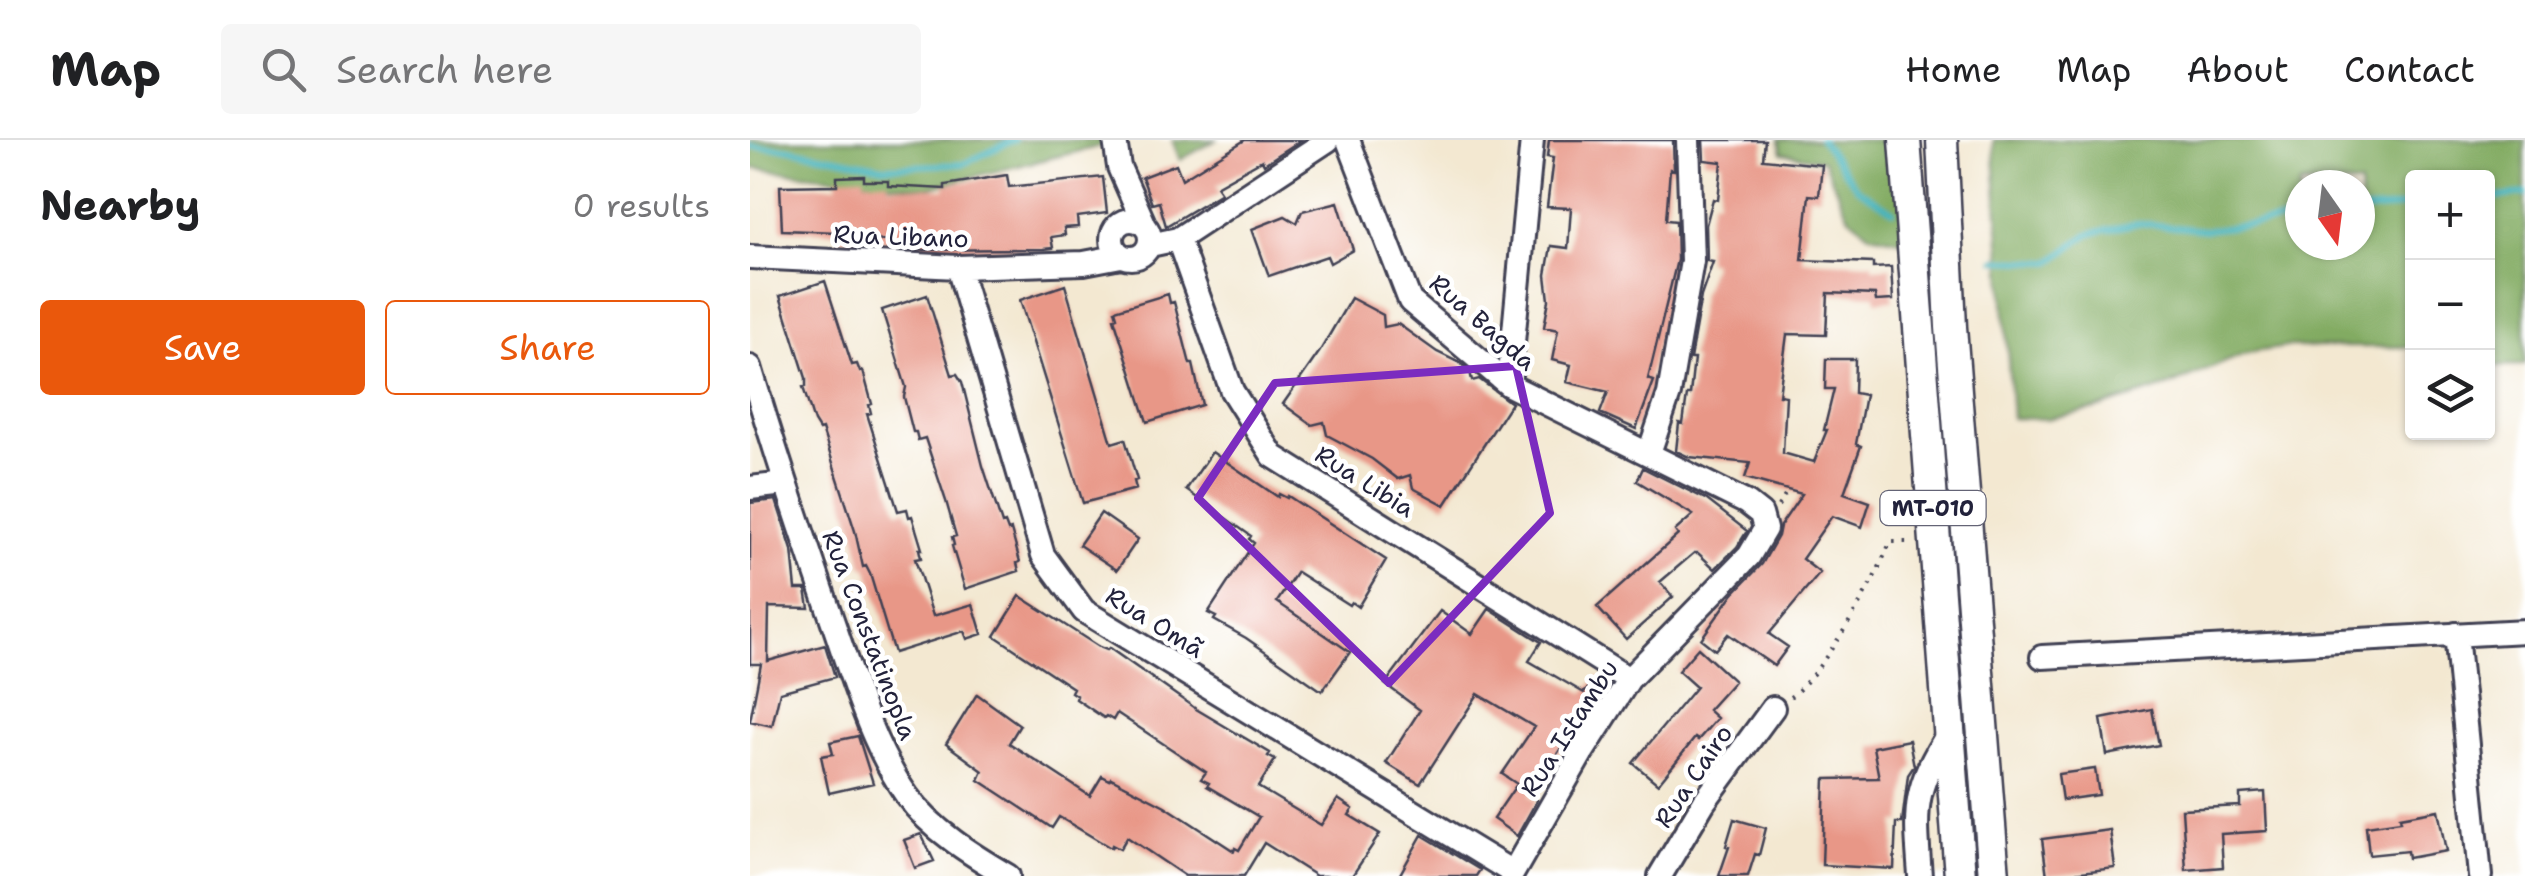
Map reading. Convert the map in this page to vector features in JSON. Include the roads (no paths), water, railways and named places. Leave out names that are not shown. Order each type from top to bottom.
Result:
[{"type":"main road","name":"MT-010","points":[[1905,140],[1960,876]]},
{"type":"main road","name":"MT-010","points":[[1942,140],[1951,328],[1994,876]]},
{"type":"street","points":[[1178,239],[1328,140]]},
{"type":"street","name":"Rua Bagda","points":[[1348,140],[1410,301],[1509,385],[1755,508],[1765,529]]},
{"type":"street","points":[[1509,385],[1532,140]]},
{"type":"street","points":[[1649,453],[1669,394],[1692,261],[1688,140]]},
{"type":"street","points":[[1115,141],[1119,168],[1115,244]]},
{"type":"street","points":[[1119,168],[1147,236]]},
{"type":"street","name":"Rua Libano","points":[[1115,244],[1116,226],[1130,220],[1147,236],[1178,239]]},
{"type":"street","name":"Rua Libano","points":[[750,257],[958,267],[1052,262],[1115,244],[1138,258],[1147,236]]},
{"type":"street","name":"Rua Libia","points":[[1178,239],[1232,391],[1273,456],[1630,679]]},
{"type":"street","name":"Rua Omã","points":[[958,267],[1043,555],[1084,611],[1512,874]]},
{"type":"street","name":"Rua Constatinopla","points":[[750,367],[784,484],[860,702],[908,797],[947,835],[995,872]]},
{"type":"street","points":[[750,488],[784,484]]},
{"type":"street","name":"Rua Istambu","points":[[1512,874],[1630,679],[1749,556],[1765,529]]},
{"type":"street","points":[[2042,657],[2525,630]]},
{"type":"street","points":[[2456,634],[2480,876]]},
{"type":"street","name":"Rua Cairo","points":[[1660,876],[1704,802],[1773,708]]},
{"type":"street","points":[[1920,876],[1916,814],[1926,768],[1950,731]]},
{"type":"waterway","points":[[750,147],[785,148],[884,167],[963,164],[1014,140]]},
{"type":"waterway","points":[[1821,140],[1857,188],[1893,211]]},
{"type":"waterway","points":[[2495,197],[2525,194]]},
{"type":"waterway","points":[[2375,210],[2405,207]]},
{"type":"waterway","points":[[1996,260],[2051,262],[2088,234],[2138,223],[2205,230],[2285,221]]}]
